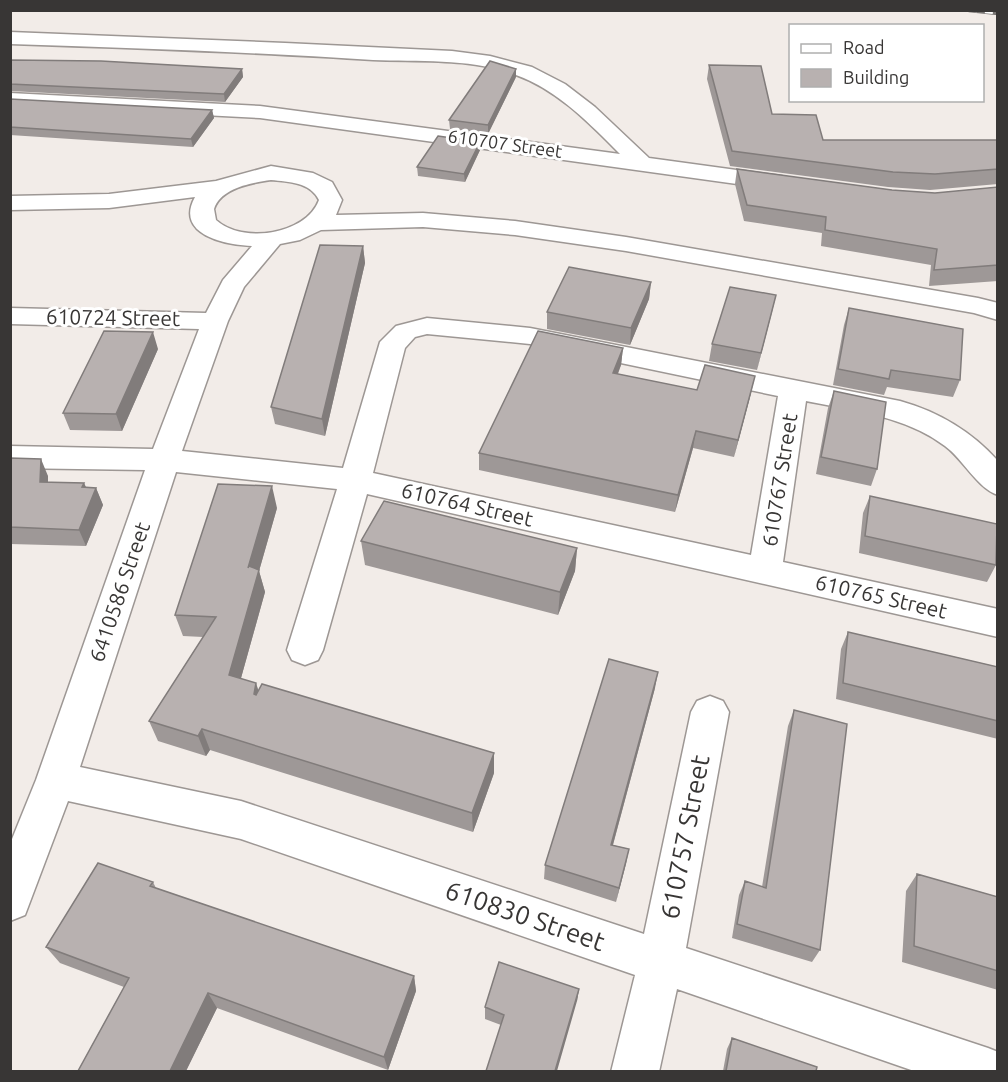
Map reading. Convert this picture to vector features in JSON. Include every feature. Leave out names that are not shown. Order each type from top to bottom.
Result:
[{"type":"street","points":[[10,38],[263,46],[485,61],[524,70],[557,86],[584,107],[641,163]]},
{"type":"street","name":"610707 Street","points":[[10,99],[260,112],[802,186]]},
{"type":"street","points":[[10,203],[109,201],[220,188],[253,176],[289,174],[312,180],[345,197],[423,220]]},
{"type":"street","points":[[204,219],[205,202],[220,188]]},
{"type":"street","points":[[318,223],[330,207],[331,199],[345,197]]},
{"type":"street","points":[[109,201],[204,219],[212,229],[227,237],[248,240],[289,237],[318,223],[423,220],[514,228],[626,244],[991,308]]},
{"type":"street","points":[[227,237],[232,285]]},
{"type":"street","points":[[232,285],[271,240]]},
{"type":"street","name":"6410586 Street","points":[[10,900],[56,780],[164,460],[216,321],[232,285]]},
{"type":"street","name":"610724 Street","points":[[10,316],[216,321]]},
{"type":"street","points":[[305,650],[391,348],[403,331],[413,327],[427,326],[530,336],[900,411],[933,423],[961,441],[998,484]]},
{"type":"street","name":"610767 Street","points":[[765,571],[794,388]]},
{"type":"street","name":"610764 Street","points":[[10,457],[164,460],[355,480],[765,571]]},
{"type":"street","name":"610765 Street","points":[[765,571],[998,623]]},
{"type":"street","name":"610757 Street","points":[[634,1071],[661,962],[710,711]]},
{"type":"street","name":"610830 Street","points":[[56,780],[242,820],[988,1071]]},
{"type":"building","points":[[10,60],[101,61],[242,69],[224,94],[10,84]]},
{"type":"building","points":[[490,61],[516,69],[488,125],[449,120]]},
{"type":"building","points":[[709,65],[761,66],[772,114],[816,115],[823,140],[998,140],[998,169],[935,174],[893,172],[732,151]]},
{"type":"building","points":[[10,99],[212,110],[191,139],[10,127]]},
{"type":"building","points":[[438,136],[480,142],[464,174],[417,167]]},
{"type":"building","points":[[737,169],[892,190],[935,193],[998,187],[998,265],[934,270],[937,249],[825,230],[826,217],[747,205]]},
{"type":"building","points":[[320,245],[363,246],[322,419],[271,407]]},
{"type":"building","points":[[569,267],[651,282],[631,328],[547,312]]},
{"type":"building","points":[[730,287],[776,295],[761,353],[712,344]]},
{"type":"building","points":[[849,308],[963,329],[960,380],[891,370],[889,379],[838,369]]},
{"type":"building","points":[[104,331],[153,332],[116,414],[63,413]]},
{"type":"building","points":[[538,331],[623,348],[613,373],[697,390],[705,365],[755,376],[738,440],[696,431],[678,495],[479,453]]},
{"type":"building","points":[[834,391],[886,402],[877,469],[821,457]]},
{"type":"building","points":[[10,458],[41,459],[40,482],[84,483],[82,487],[96,488],[79,530],[10,527]]},
{"type":"building","points":[[218,484],[272,486],[248,568],[249,566],[259,570],[229,675],[256,683],[254,694],[256,695],[262,684],[494,753],[472,813],[202,729],[198,736],[149,721],[216,617],[175,615]]},
{"type":"building","points":[[870,496],[997,524],[996,565],[865,536]]},
{"type":"building","points":[[384,501],[577,548],[560,592],[361,541]]},
{"type":"building","points":[[848,632],[998,667],[998,721],[843,683]]},
{"type":"building","points":[[609,659],[658,672],[611,845],[629,849],[619,888],[545,865]]},
{"type":"building","points":[[794,710],[847,724],[820,950],[737,924],[745,881],[766,888]]},
{"type":"building","points":[[98,863],[153,882],[150,886],[414,976],[384,1057],[208,993],[170,1071],[78,1071],[129,978],[46,947]]},
{"type":"building","points":[[917,874],[998,897],[998,971],[914,946]]},
{"type":"building","points":[[499,962],[579,989],[555,1071],[486,1071],[504,1015],[485,1007]]},
{"type":"building","points":[[732,1038],[817,1067],[816,1071],[726,1071]]},
{"type":"railway","points":[[969,10],[998,13]]}]
